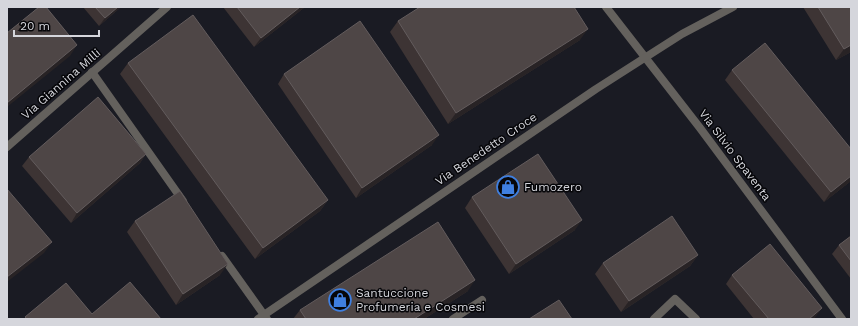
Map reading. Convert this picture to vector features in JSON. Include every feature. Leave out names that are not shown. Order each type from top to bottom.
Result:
[{"type":"street","name":"Via Giannina Milli","points":[[7,147],[168,7]]},
{"type":"street","name":"Via Silvio Spaventa","points":[[606,7],[700,128],[842,319]]},
{"type":"street","name":"Via Benedetto Croce","points":[[263,317],[645,57],[682,34],[733,7]]},
{"type":"street","points":[[92,72],[187,206]]},
{"type":"street","points":[[218,251],[263,317]]},
{"type":"street","points":[[654,319],[675,299],[696,319]]},
{"type":"street","points":[[453,319],[482,300]]},
{"type":"building","points":[[39,7],[46,7],[77,45],[7,103],[7,33]]},
{"type":"building","points":[[95,7],[118,7],[105,18]]},
{"type":"building","points":[[237,7],[300,7],[261,38]]},
{"type":"building","points":[[420,7],[574,7],[588,29],[456,113],[398,21]]},
{"type":"building","points":[[818,7],[851,7],[851,45],[844,49]]},
{"type":"building","points":[[193,15],[328,200],[263,248],[128,63]]},
{"type":"building","points":[[360,21],[439,135],[362,188],[284,74]]},
{"type":"building","points":[[765,43],[851,149],[851,176],[831,192],[732,70]]},
{"type":"building","points":[[98,97],[146,154],[77,213],[29,157]]},
{"type":"building","points":[[538,154],[582,220],[516,264],[472,197]]},
{"type":"building","points":[[7,189],[52,242],[7,277]]},
{"type":"building","points":[[180,191],[228,264],[183,294],[135,221]]},
{"type":"building","points":[[672,216],[698,255],[629,301],[603,263]]},
{"type":"building","points":[[438,222],[475,280],[414,319],[306,319],[300,310]]},
{"type":"building","points":[[851,236],[851,261],[839,245]]},
{"type":"building","points":[[770,244],[822,308],[809,319],[769,319],[732,275]]},
{"type":"building","points":[[130,282],[161,319],[27,319],[25,317],[66,283],[92,314]]},
{"type":"building","points":[[559,300],[572,319],[529,319]]},
{"type":"place","name":"Fumozero","points":[[508,187]]},
{"type":"place","name":"Santuccione Profumeria e Cosmesi","points":[[340,300]]}]
